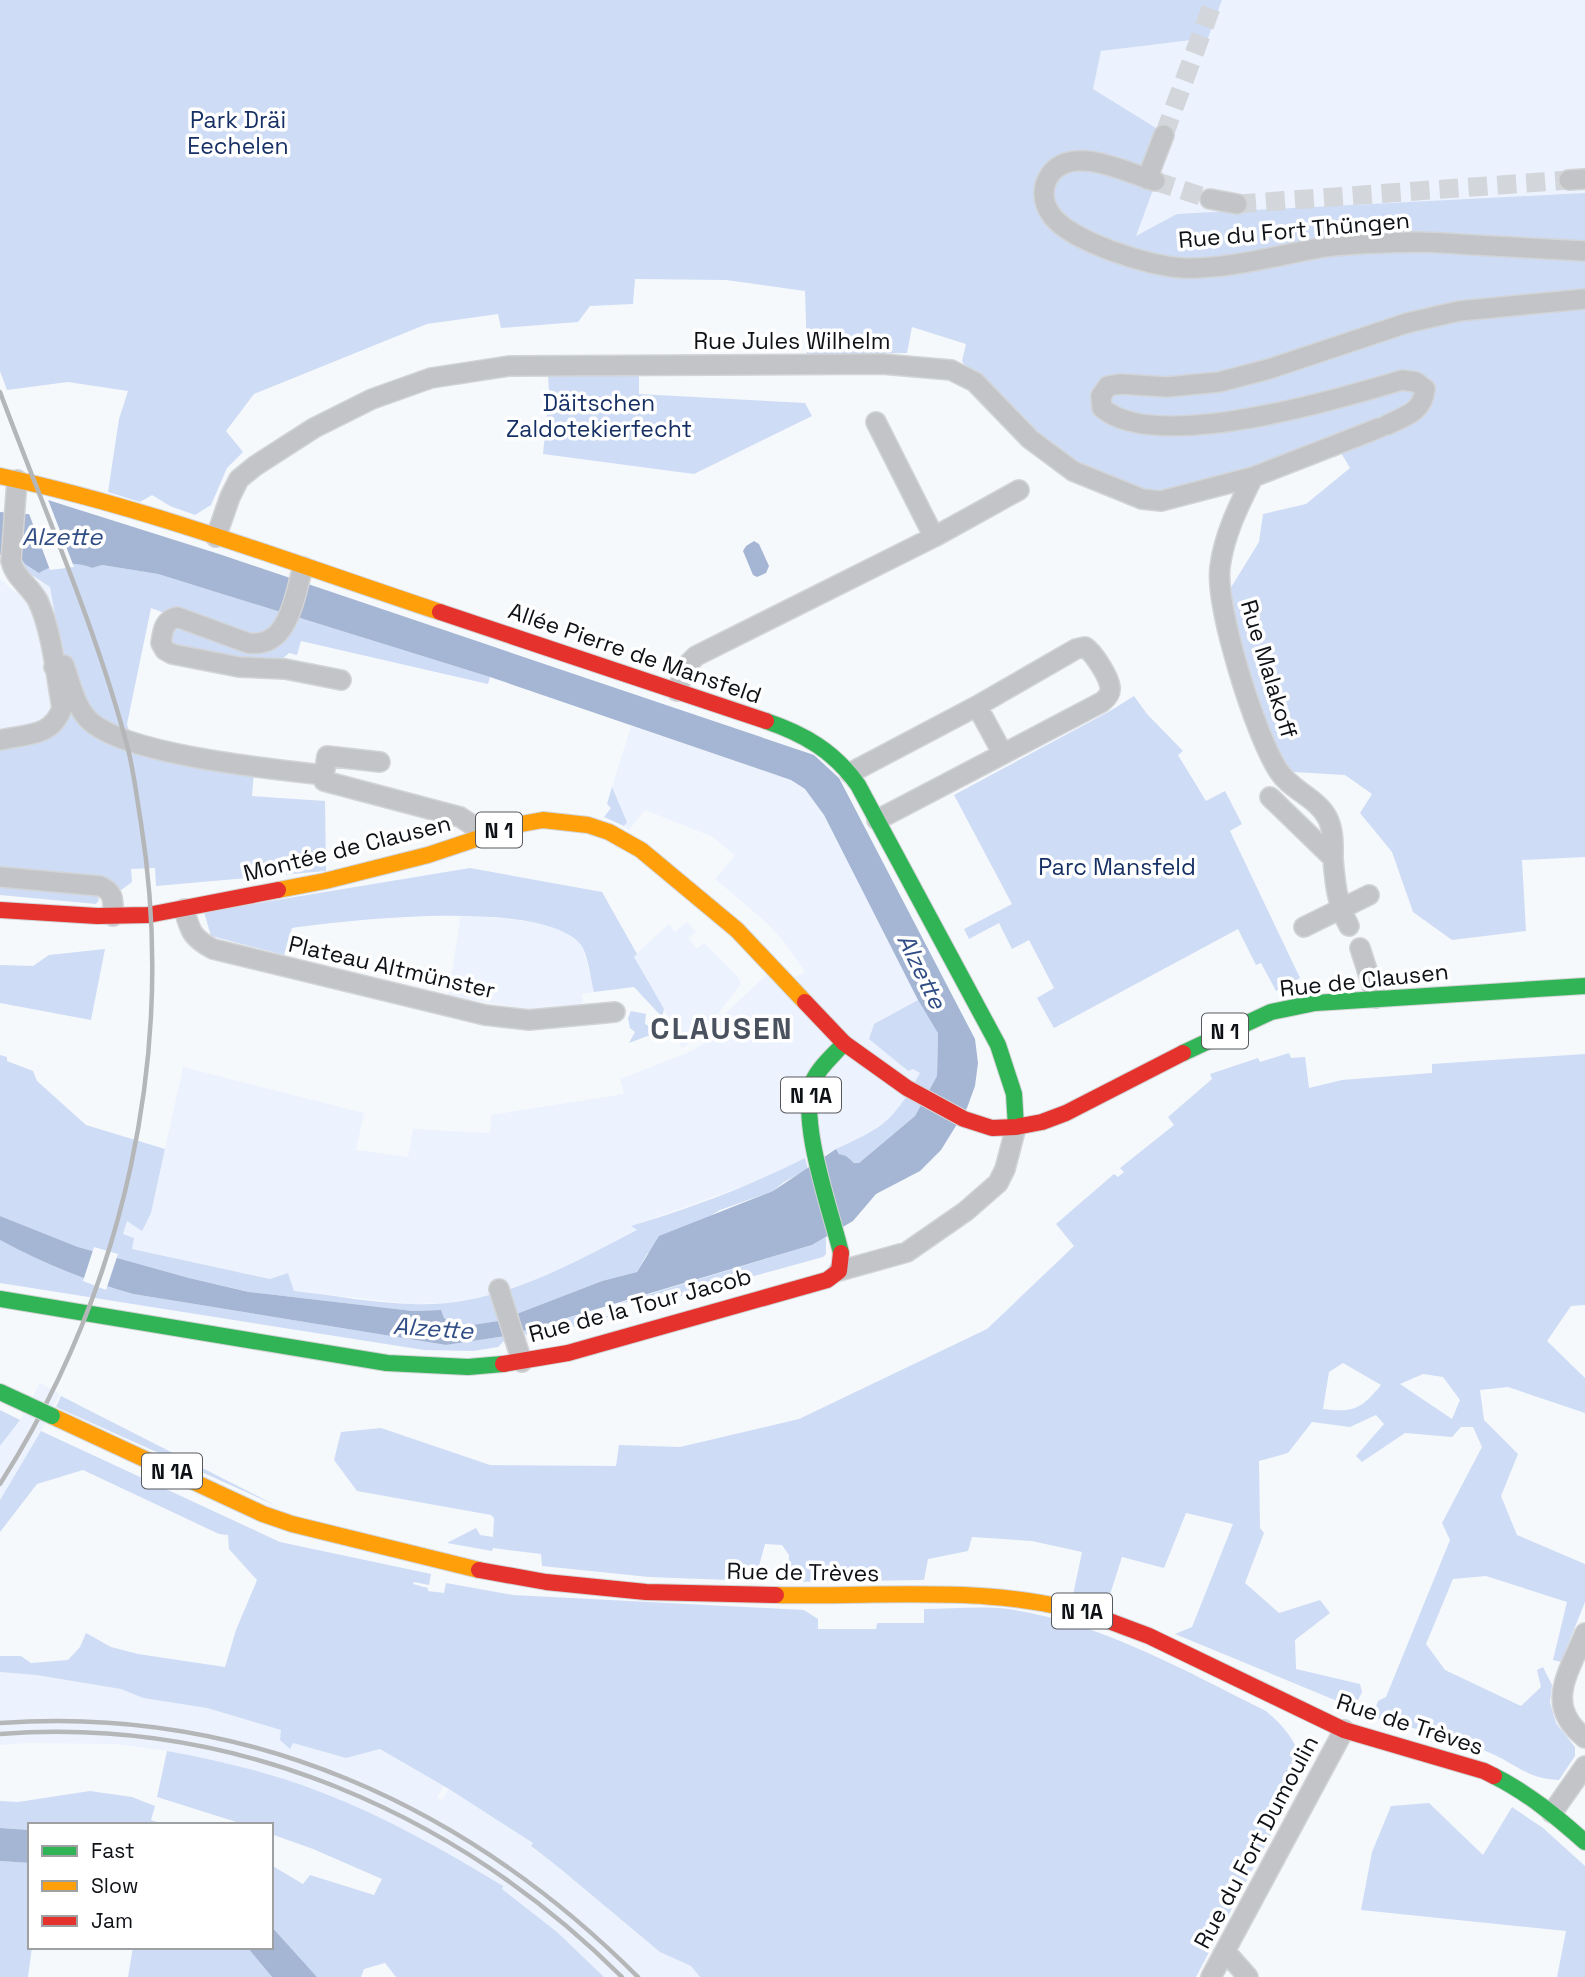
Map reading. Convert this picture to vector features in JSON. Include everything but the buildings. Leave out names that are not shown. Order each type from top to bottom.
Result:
[{"type":"main road","name":"Allée Pierre de Mansfeld","points":[[8,478],[116,505],[216,537],[302,573],[677,691],[795,731],[816,742],[835,756],[850,773],[998,1045],[1014,1094],[1016,1127]]},
{"type":"main road","name":"Montée de Clausen","points":[[0,910],[113,916],[148,915],[338,878],[428,855],[486,834],[543,820],[588,825],[628,842],[737,930],[844,1043],[907,1088],[964,1119],[992,1128],[1016,1127]]},
{"type":"main road","name":"Rue de Clausen","points":[[1016,1127],[1042,1122],[1066,1113],[1222,1032],[1270,1012],[1315,1003],[1579,986]]},
{"type":"main road","name":"N 1A","points":[[839,1271],[841,1254],[818,1157],[811,1112],[813,1083],[844,1043]]},
{"type":"main road","name":"Rue de la Tour Jacob","points":[[0,1299],[413,1366],[468,1367],[523,1362],[568,1353],[827,1280],[839,1271]]},
{"type":"main road","name":"Rue de Trèves","points":[[0,1392],[263,1514],[292,1524],[487,1572],[546,1582],[646,1592],[961,1596],[1013,1599],[1080,1610],[1149,1636],[1344,1730],[1484,1771],[1510,1784],[1552,1813],[1585,1842]]},
{"type":"street","name":"Rue du Fort Thüngen","points":[[1164,135],[1151,180],[1088,160],[1076,159],[1054,170],[1047,180],[1045,204],[1060,225],[1098,245],[1150,263],[1184,268],[1213,266],[1330,247],[1419,242],[1585,251]]},
{"type":"street","name":"Rue du Fort Thüngen","points":[[1209,200],[1237,204]]},
{"type":"street","name":"Rue Jules Wilhelm","points":[[216,537],[230,497],[240,479],[255,466],[314,428],[372,399],[432,379],[509,366],[882,364],[951,370],[975,382],[1030,439],[1073,471],[1142,499],[1161,501],[1253,477],[1383,426],[1412,412],[1424,400],[1425,389],[1416,382],[1402,380],[1292,411],[1224,422],[1167,426],[1111,415],[1102,408],[1101,396],[1108,386],[1121,384],[1167,387],[1219,382],[1269,369],[1407,323],[1459,311],[1585,299]]},
{"type":"street","points":[[876,422],[934,537]]},
{"type":"street","name":"Rue Malakoff","points":[[1253,477],[1234,516],[1224,550],[1219,583],[1222,607],[1257,727],[1278,770],[1290,785],[1320,807],[1328,817],[1344,918]]},
{"type":"street","points":[[0,740],[51,728],[58,720],[62,708],[38,601],[13,569],[11,561],[8,478]]},
{"type":"street","points":[[677,691],[686,666],[696,656],[934,537],[1019,491]]},
{"type":"street","points":[[302,573],[286,623],[276,637],[259,644],[248,643],[177,617],[169,619],[164,625],[161,643],[165,650],[172,654],[239,667],[285,669],[341,680]]},
{"type":"street","points":[[850,773],[977,706],[1076,649],[1085,647],[1093,652],[1111,687],[1109,695],[1102,702],[877,820]]},
{"type":"street","points":[[54,667],[64,665],[79,710],[92,723],[107,732],[142,745],[324,775]]},
{"type":"street","points":[[977,706],[1003,754]]},
{"type":"street","points":[[380,762],[327,756],[324,781],[460,817],[486,834]]},
{"type":"street","points":[[1270,797],[1333,858]]},
{"type":"street","points":[[0,877],[108,889],[113,896],[113,916]]},
{"type":"street","points":[[1304,927],[1344,918],[1369,895]]},
{"type":"street","name":"Plateau Altmünster","points":[[184,909],[189,930],[200,942],[213,949],[423,1002],[485,1015],[529,1020],[615,1012]]},
{"type":"street","points":[[1360,948],[1376,998]]},
{"type":"street","name":"Rue de la Tour Jacob","points":[[839,1271],[907,1252],[966,1211],[998,1183],[1005,1170],[1016,1127]]},
{"type":"street","points":[[499,1289],[523,1362]]},
{"type":"street","points":[[1585,1633],[1563,1688],[1561,1702],[1564,1716],[1585,1738]]},
{"type":"street","name":"Rue du Fort Dumoulin","points":[[1211,1977],[1344,1730]]},
{"type":"street","points":[[1552,1813],[1585,1766]]},
{"type":"street","points":[[1225,1951],[1248,1977]]},
{"type":"shaded area","points":[[1222,0],[1585,0],[1585,193],[1135,237],[1171,138],[1093,89],[1101,51],[1208,38]]},
{"type":"shaded area","points":[[0,561],[17,561],[32,577],[50,587],[64,665],[58,720],[0,740],[0,579],[16,593],[22,591]]},
{"type":"shaded area","points":[[631,726],[791,780],[805,789],[824,815],[918,1000],[874,1024],[869,1038],[907,1071],[913,1069],[920,1073],[896,1113],[867,1135],[828,1153],[805,1158],[768,1177],[632,1226],[638,1230],[552,1274],[484,1297],[448,1303],[412,1304],[294,1291],[288,1273],[271,1279],[131,1249],[123,1235],[127,1220],[151,1213],[183,1067],[364,1113],[356,1150],[408,1157],[413,1129],[490,1133],[491,1115],[624,1094],[620,1079],[702,1045],[728,1011],[766,975],[796,977],[805,972],[768,924],[715,879],[735,856],[713,837],[645,810],[629,830],[624,826],[627,822],[612,787]]},
{"type":"shaded area","points":[[461,914],[549,924],[567,933],[583,947],[594,992],[582,994],[583,1002],[579,1006],[532,1010],[448,996]]},
{"type":"shaded area","points":[[687,922],[696,932],[688,938],[697,949],[704,943],[738,977],[741,984],[702,1034],[682,1048],[675,1028],[633,957],[669,924],[675,932]]},
{"type":"shaded area","points":[[40,1383],[60,1394],[0,1500],[0,1446],[20,1420]]},
{"type":"shaded area","points":[[0,1672],[121,1689],[143,1698],[207,1708],[281,1730],[290,1749],[293,1743],[346,1758],[380,1749],[444,1786],[437,1798],[442,1800],[449,1789],[533,1843],[531,1847],[660,1952],[691,1966],[700,1977],[604,1977],[557,1932],[502,1889],[321,1792],[260,1772],[167,1751],[116,1744],[0,1745]]},
{"type":"green space","name":"Park Dräi Eechelen","points":[[0,0],[1222,0],[1208,38],[1101,51],[1093,89],[1172,138],[1136,236],[1177,214],[1585,193],[1585,857],[1522,860],[1526,931],[1452,940],[1413,912],[1392,852],[1360,813],[1372,794],[1345,775],[1294,772],[1284,767],[1263,726],[1240,654],[1230,589],[1259,542],[1263,514],[1306,504],[1350,468],[1337,446],[1161,501],[1073,471],[975,382],[962,361],[966,344],[912,327],[907,353],[807,355],[805,291],[726,280],[635,279],[633,304],[590,306],[578,322],[501,328],[498,314],[427,324],[254,394],[226,431],[243,452],[227,468],[211,505],[195,515],[170,506],[152,495],[140,502],[108,492],[119,419],[128,391],[68,382],[7,390],[0,371]]},
{"type":"green space","name":"Däitschen Zaldotekierfecht","points":[[548,372],[639,372],[639,394],[805,403],[812,416],[694,474],[543,454],[549,393]]},
{"type":"green space","points":[[18,554],[49,567],[80,563],[92,568],[102,565],[158,574],[490,677],[488,684],[301,641],[297,655],[289,653],[279,662],[165,650],[175,617],[151,608],[127,724],[132,741],[254,772],[252,796],[325,801],[326,871],[156,886],[155,868],[131,869],[132,882],[113,896],[97,895],[99,900],[96,904],[0,895],[0,740],[51,728],[64,665],[50,587],[24,570]]},
{"type":"green space","name":"Parc Mansfeld","points":[[1134,696],[1147,714],[1183,751],[1178,755],[1206,801],[1225,791],[1242,824],[1230,831],[1300,978],[1276,991],[1261,963],[1256,965],[1238,929],[1054,1028],[1037,998],[1054,988],[1029,940],[1012,949],[999,923],[969,939],[964,929],[1012,904],[954,795]]},
{"type":"green space","points":[[612,787],[627,822],[624,826],[604,817],[611,808],[607,804]]},
{"type":"green space","points":[[470,868],[602,892],[637,954],[634,957],[664,1009],[662,1017],[634,987],[594,992],[581,945],[560,930],[528,921],[489,917],[399,917],[292,928],[284,955],[211,936],[204,912]]},
{"type":"green space","points":[[105,949],[91,1020],[0,1003],[0,965],[33,966],[49,955]]},
{"type":"green space","points":[[918,1000],[938,1032],[937,1076],[915,1116],[859,1163],[849,1161],[836,1149],[887,1120],[903,1102],[920,1073],[913,1069],[908,1071],[869,1039],[874,1024]]},
{"type":"green space","points":[[631,1011],[646,1014],[645,1024],[654,1029],[653,1034],[629,1043],[635,1032],[630,1028],[628,1018]]},
{"type":"green space","points":[[1289,1053],[1291,1058],[1305,1057],[1309,1088],[1342,1080],[1432,1073],[1432,1064],[1585,1054],[1585,1305],[1571,1306],[1547,1341],[1585,1378],[1585,1413],[1508,1387],[1480,1390],[1484,1420],[1518,1454],[1501,1496],[1517,1535],[1585,1564],[1585,1602],[1561,1662],[1553,1660],[1567,1602],[1486,1576],[1453,1579],[1426,1644],[1445,1670],[1521,1706],[1541,1687],[1537,1670],[1543,1667],[1552,1685],[1550,1702],[1556,1723],[1575,1747],[1575,1756],[1559,1780],[1530,1774],[1497,1756],[1460,1741],[1372,1717],[1378,1701],[1386,1697],[1450,1540],[1442,1523],[1482,1447],[1473,1427],[1461,1427],[1452,1437],[1405,1433],[1362,1462],[1356,1456],[1384,1424],[1376,1415],[1350,1427],[1312,1422],[1288,1453],[1259,1461],[1260,1528],[1264,1533],[1245,1583],[1279,1613],[1320,1600],[1330,1613],[1295,1640],[1296,1669],[1360,1684],[1362,1692],[1354,1708],[1175,1634],[1192,1627],[1233,1524],[1186,1513],[1164,1568],[1122,1557],[1107,1604],[1073,1595],[1082,1552],[1032,1541],[972,1537],[968,1551],[928,1559],[924,1580],[788,1582],[789,1555],[782,1545],[765,1544],[755,1581],[649,1577],[542,1566],[541,1554],[493,1548],[492,1551],[447,1543],[476,1528],[480,1535],[493,1537],[494,1518],[491,1515],[357,1491],[334,1460],[341,1432],[381,1428],[490,1465],[616,1466],[619,1445],[680,1447],[799,1419],[987,1329],[1074,1246],[1056,1224],[1114,1174],[1118,1177],[1124,1172],[1120,1168],[1174,1125],[1168,1117],[1212,1079],[1210,1074],[1258,1058],[1260,1062]],"holes":[[[1343,1363],[1381,1385],[1356,1408],[1323,1409],[1329,1372]],[[1423,1374],[1443,1377],[1460,1400],[1452,1419],[1400,1384]]]},
{"type":"green space","points":[[0,1055],[7,1057],[7,1061],[33,1071],[37,1081],[86,1125],[165,1149],[151,1213],[142,1231],[127,1221],[123,1234],[134,1238],[132,1249],[270,1279],[288,1273],[294,1291],[411,1304],[471,1299],[500,1292],[556,1271],[637,1230],[631,1226],[720,1196],[805,1158],[808,1169],[773,1191],[720,1210],[647,1254],[637,1272],[602,1281],[498,1321],[459,1327],[444,1318],[440,1310],[413,1311],[250,1292],[189,1278],[78,1247],[0,1216]]},
{"type":"green space","points":[[826,1237],[826,1254],[823,1257],[682,1296],[620,1303],[812,1245]]},
{"type":"green space","points":[[0,1240],[65,1271],[133,1294],[446,1345],[506,1336],[589,1312],[597,1316],[612,1316],[534,1338],[525,1334],[504,1341],[498,1347],[473,1351],[424,1350],[0,1283]]},
{"type":"green space","points":[[61,1396],[277,1506],[56,1407]]},
{"type":"green space","points":[[0,1410],[20,1420],[0,1446]]},
{"type":"green space","points":[[41,1431],[280,1542],[431,1574],[429,1585],[413,1584],[428,1588],[428,1591],[444,1593],[446,1583],[513,1595],[804,1610],[818,1619],[818,1629],[876,1629],[877,1623],[924,1623],[924,1609],[970,1608],[1015,1610],[1081,1626],[1175,1665],[1266,1711],[1292,1739],[1299,1756],[1302,1775],[1196,1977],[700,1977],[691,1966],[660,1952],[531,1846],[533,1843],[380,1749],[346,1758],[293,1743],[290,1749],[280,1740],[281,1730],[207,1708],[143,1698],[121,1689],[0,1672],[0,1656],[21,1656],[31,1663],[68,1660],[80,1647],[86,1633],[111,1647],[138,1654],[225,1667],[236,1630],[257,1580],[229,1549],[228,1535],[219,1534],[83,1470],[37,1484],[0,1532],[0,1500]]},
{"type":"green space","points":[[167,1751],[285,1779],[346,1802],[415,1835],[503,1886],[502,1889],[557,1932],[604,1977],[396,1977],[385,1963],[364,1969],[361,1977],[317,1977],[273,1928],[273,1866],[303,1884],[310,1875],[374,1895],[382,1879],[273,1835],[273,1823],[240,1823],[157,1797]]},
{"type":"green space","points":[[90,1791],[132,1797],[155,1806],[151,1820],[161,1823],[28,1823],[28,1830],[0,1828],[0,1801],[18,1802]]},
{"type":"green space","points":[[1429,1803],[1483,1855],[1512,1807],[1543,1828],[1585,1866],[1585,1977],[1557,1977],[1566,1931],[1361,1910],[1372,1852],[1391,1806]]},
{"type":"green space","points":[[0,1861],[28,1863],[28,1949],[32,1949],[28,1977],[0,1977]]},
{"type":"green space","points":[[133,1949],[249,1949],[272,1977],[128,1977]]},
{"type":"water","name":"Alzette","points":[[48,500],[219,554],[814,755],[839,778],[975,1039],[978,1063],[975,1086],[967,1108],[941,1150],[920,1171],[876,1194],[853,1221],[812,1245],[506,1336],[446,1345],[133,1294],[65,1271],[0,1240],[0,1216],[78,1247],[249,1292],[413,1311],[441,1310],[444,1318],[459,1327],[498,1321],[602,1281],[637,1272],[659,1236],[773,1191],[836,1149],[839,1154],[859,1163],[915,1116],[937,1076],[938,1033],[918,1000],[824,815],[805,789],[791,780],[490,677],[158,574],[102,565],[92,568],[72,564],[58,565],[39,573],[25,564],[18,554],[0,555],[0,512],[40,515]]},
{"type":"water","points":[[754,541],[759,544],[769,566],[766,573],[757,577],[753,575],[743,551]]},
{"type":"water","points":[[0,1828],[28,1830],[28,1863],[0,1861]]},
{"type":"water","points":[[273,1928],[317,1977],[272,1977],[249,1949],[273,1949]]},
{"type":"pier","points":[[47,497],[74,567],[50,570],[28,511],[38,512]]},
{"type":"pier","points":[[94,1247],[118,1254],[106,1290],[83,1281]]},
{"type":"tunnel","points":[[1164,135],[1214,0]]},
{"type":"tunnel","points":[[1237,204],[1569,180]]},
{"type":"tunnel","points":[[1155,181],[1210,199]]},
{"type":"railway","points":[[0,392],[101,658],[128,749],[141,823],[150,909],[152,995],[145,1081],[131,1166],[109,1249],[80,1330],[43,1409],[0,1484]]},
{"type":"railway","points":[[0,1723],[91,1722],[179,1731],[265,1750],[347,1779],[425,1816],[500,1862],[571,1916],[638,1977]]},
{"type":"railway","points":[[0,1734],[87,1733],[173,1741],[257,1760],[337,1787],[415,1823],[488,1867],[558,1919],[622,1977]]},
{"type":"traffic: fast","points":[[766,721],[817,745],[839,762],[858,785],[998,1045],[1014,1094],[1016,1127]]},
{"type":"traffic: fast","points":[[1183,1053],[1271,1012],[1315,1003],[1585,986]]},
{"type":"traffic: fast","points":[[841,1253],[813,1142],[809,1098],[816,1076],[844,1043]]},
{"type":"traffic: fast","points":[[0,1299],[387,1363],[468,1367],[503,1364]]},
{"type":"traffic: fast","points":[[0,1392],[26,1404]]},
{"type":"traffic: fast","points":[[26,1404],[52,1416]]},
{"type":"traffic: fast","points":[[1494,1776],[1542,1806],[1585,1842]]},
{"type":"traffic: slow","points":[[0,476],[167,520],[440,612]]},
{"type":"traffic: slow","points":[[278,890],[428,855],[521,824],[543,820],[588,825],[609,832],[641,850],[737,930],[805,1002]]},
{"type":"traffic: slow","points":[[52,1416],[263,1514],[292,1524],[479,1570]]},
{"type":"traffic: slow","points":[[776,1595],[987,1596],[1069,1609],[1109,1621]]},
{"type":"traffic: jam","points":[[440,612],[766,721]]},
{"type":"traffic: jam","points":[[0,910],[97,916],[148,915],[278,890]]},
{"type":"traffic: jam","points":[[805,1002],[844,1043],[907,1088],[964,1119],[992,1128],[1042,1122],[1066,1113],[1183,1053]]},
{"type":"traffic: jam","points":[[503,1364],[568,1353],[827,1280],[839,1271],[841,1253]]},
{"type":"traffic: jam","points":[[479,1570],[546,1582],[646,1592],[776,1595]]},
{"type":"traffic: jam","points":[[1109,1621],[1149,1636],[1344,1730],[1494,1776]]},
{"type":"district","name":"CLAUSEN","points":[[722,1028]]}]
